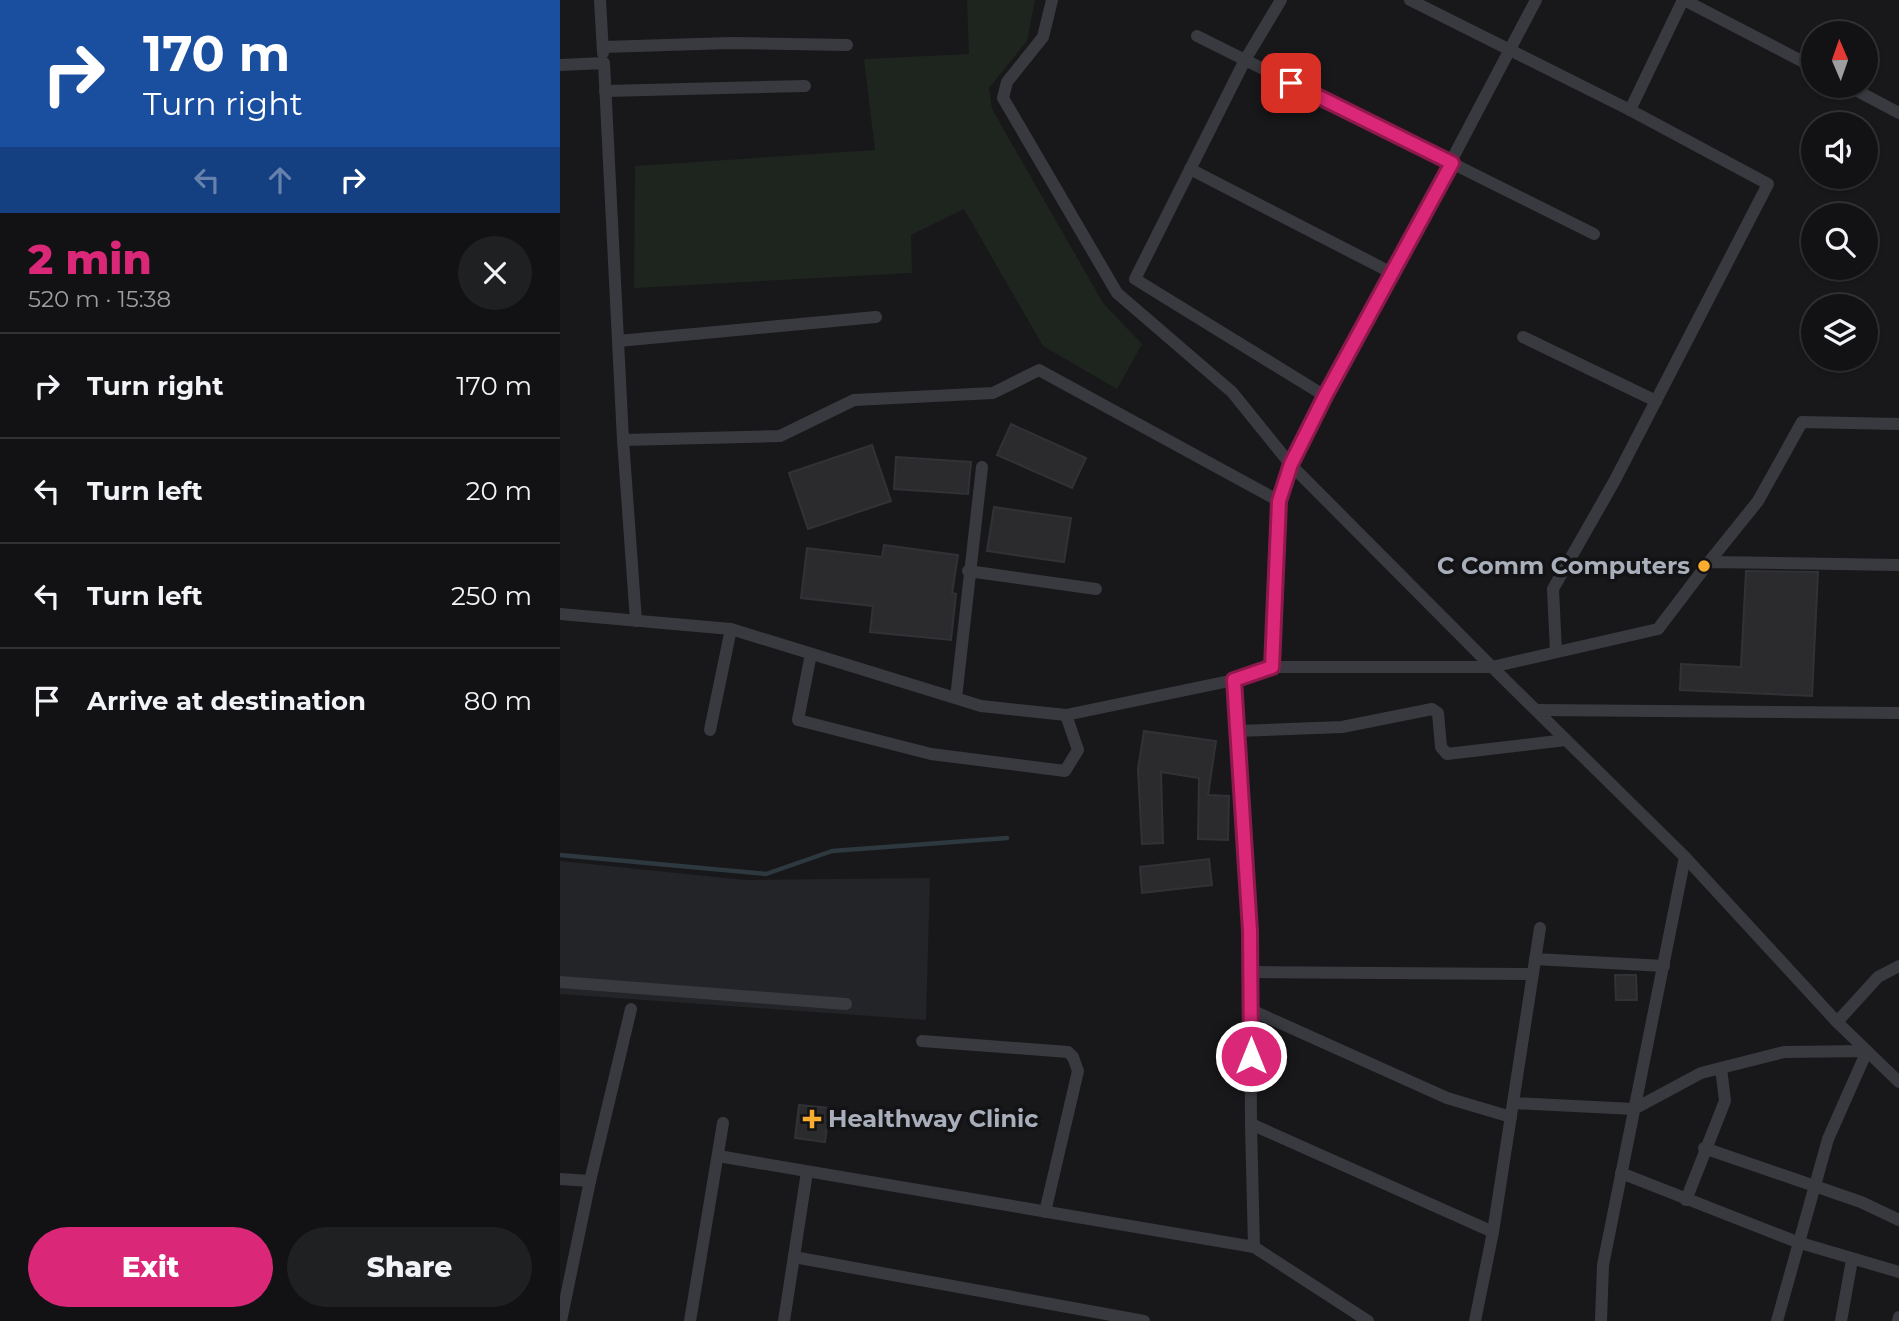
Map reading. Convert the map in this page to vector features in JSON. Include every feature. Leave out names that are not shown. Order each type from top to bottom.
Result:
[{"type":"street","points":[[600,0],[623,440],[636,621]]},
{"type":"street","points":[[1052,0],[1043,37],[1007,82],[1003,98],[1117,293],[1232,392],[1291,464],[1685,857],[1837,1022],[1899,1082]]},
{"type":"street","points":[[1281,0],[1245,60],[1135,279],[1325,396]]},
{"type":"street","points":[[1410,0],[1630,110],[1768,184],[1656,401],[1553,589],[1556,652]]},
{"type":"street","points":[[1272,667],[1279,501],[1291,464],[1536,0]]},
{"type":"street","points":[[1630,110],[1684,0],[1801,62]]},
{"type":"street","points":[[1197,36],[1594,234]]},
{"type":"street","points":[[603,47],[730,43],[847,45]]},
{"type":"street","points":[[560,65],[604,63]]},
{"type":"street","points":[[605,91],[805,86]]},
{"type":"street","points":[[1871,98],[1899,113]]},
{"type":"street","points":[[1190,169],[1392,273]]},
{"type":"street","points":[[618,341],[876,317]]},
{"type":"street","points":[[1523,337],[1656,401]]},
{"type":"street","points":[[623,440],[780,436],[854,400],[993,393],[1039,370],[1279,501]]},
{"type":"street","points":[[560,614],[731,629],[981,706],[1066,715],[1234,680],[1272,667],[1492,667],[1658,629],[1758,502],[1802,422],[1899,424]]},
{"type":"street","points":[[956,698],[968,571],[982,467]]},
{"type":"street","points":[[1709,562],[1899,565]]},
{"type":"street","points":[[968,571],[1097,589]]},
{"type":"street","points":[[710,730],[731,629]]},
{"type":"street","points":[[811,654],[798,720],[931,754],[1065,771],[1078,750],[1066,715]]},
{"type":"street","points":[[1234,680],[1250,972],[1254,1247]]},
{"type":"street","points":[[1237,731],[1342,727],[1432,709],[1438,713],[1441,747],[1447,754],[1566,740]]},
{"type":"street","points":[[1536,710],[1899,713]]},
{"type":"street","points":[[1601,1321],[1603,1265],[1685,857]]},
{"type":"street","points":[[1475,1321],[1493,1231],[1540,928]]},
{"type":"street","points":[[1535,959],[1664,966]]},
{"type":"street","points":[[1837,1022],[1878,977],[1899,966]]},
{"type":"street","points":[[1250,972],[1533,974]]},
{"type":"street","points":[[560,982],[846,1004]]},
{"type":"street","points":[[561,1321],[590,1181],[631,1009]]},
{"type":"street","points":[[1251,1010],[1447,1098],[1511,1117]]},
{"type":"street","points":[[922,1041],[1068,1052],[1073,1057],[1078,1071],[1045,1212]]},
{"type":"street","points":[[1513,1103],[1634,1109],[1701,1073],[1784,1052],[1867,1051]]},
{"type":"street","points":[[1777,1321],[1828,1139],[1867,1051]]},
{"type":"street","points":[[1686,1200],[1704,1148],[1725,1101],[1721,1068]]},
{"type":"street","points":[[690,1321],[723,1123]]},
{"type":"street","points":[[1251,1124],[1493,1231]]},
{"type":"street","points":[[1704,1148],[1861,1202],[1899,1220]]},
{"type":"street","points":[[718,1156],[1254,1247],[1368,1321]]},
{"type":"street","points":[[784,1321],[807,1172]]},
{"type":"street","points":[[1621,1172],[1797,1242],[1899,1272]]},
{"type":"street","points":[[560,1179],[590,1181]]},
{"type":"street","points":[[794,1257],[1144,1321]]},
{"type":"street","points":[[1841,1321],[1852,1260]]},
{"type":"shaded area","points":[[967,0],[1035,0],[1027,41],[989,88],[992,109],[1103,303],[1142,344],[1117,389],[1043,346],[964,209],[911,235],[912,273],[634,288],[635,166],[875,150],[864,59],[969,54]]},
{"type":"shaded area","points":[[560,861],[745,880],[930,878],[926,1020],[560,994]]},
{"type":"building","points":[[1011,424],[1086,458],[1072,488],[997,455]]},
{"type":"building","points":[[872,445],[891,501],[808,529],[789,473]]},
{"type":"building","points":[[896,457],[971,462],[968,494],[894,489]]},
{"type":"building","points":[[994,507],[1071,518],[1064,562],[987,551]]},
{"type":"building","points":[[884,545],[958,555],[952,593],[956,594],[951,640],[870,632],[873,606],[801,598],[807,548],[882,557]]},
{"type":"building","points":[[1746,571],[1818,572],[1812,696],[1680,690],[1681,664],[1741,667]]},
{"type":"building","points":[[1144,731],[1216,741],[1208,795],[1229,796],[1228,840],[1198,839],[1199,778],[1161,772],[1163,843],[1142,844],[1138,769]]},
{"type":"building","points":[[1209,859],[1212,885],[1142,893],[1140,867]]},
{"type":"building","points":[[1615,975],[1636,975],[1637,1000],[1616,1000]]},
{"type":"building","points":[[799,1105],[829,1108],[825,1142],[795,1138]]},
{"type":"waterway","points":[[560,855],[766,874],[832,851],[1007,838]]},
{"type":"place","name":"C Comm Computers","points":[[1704,566]]},
{"type":"place","name":"Healthway Clinic","points":[[812,1119]]},
{"type":"route","points":[[1251,1056],[1250,931],[1234,680],[1272,667],[1279,501],[1291,464],[1452,163],[1291,83]]}]
